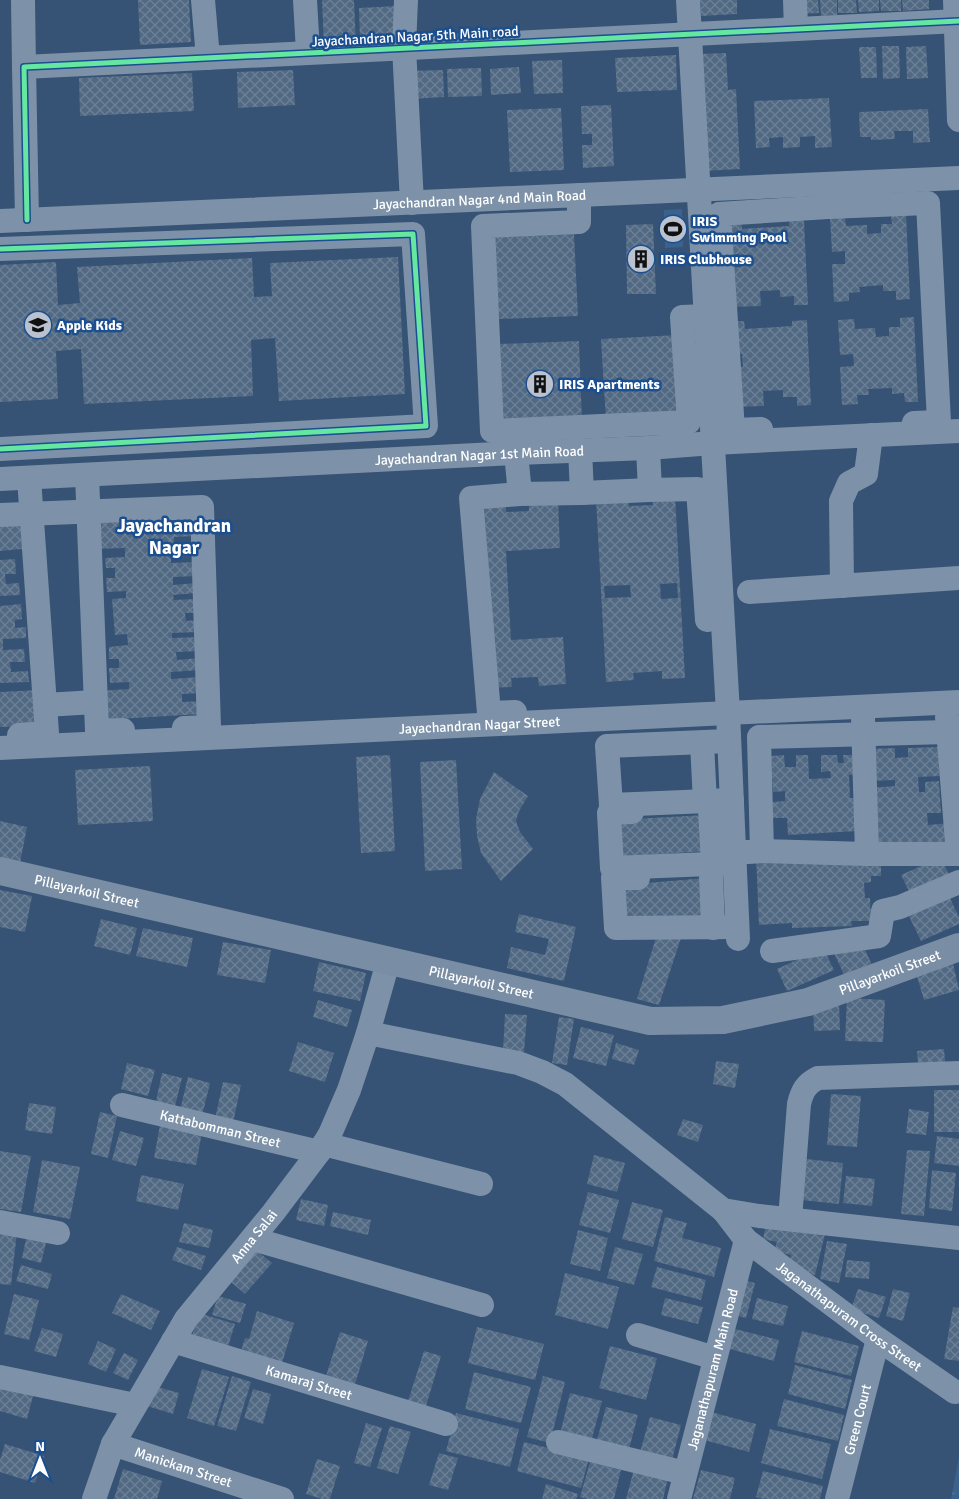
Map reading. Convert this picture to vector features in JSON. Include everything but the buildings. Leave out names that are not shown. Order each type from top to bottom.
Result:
[{"type":"street","points":[[23,0],[27,220]]},
{"type":"street","points":[[204,0],[208,58]]},
{"type":"street","points":[[305,0],[308,52]]},
{"type":"street","points":[[406,0],[404,48],[412,203]]},
{"type":"street","points":[[688,0],[728,713],[729,741],[720,805]]},
{"type":"street","points":[[795,0],[796,30]]},
{"type":"street","points":[[957,14],[959,120]]},
{"type":"street","name":"Jayachandran Nagar 5th Main road","points":[[24,67],[796,30],[957,14]]},
{"type":"street","name":"Jayachandran Nagar 4nd Main Road","points":[[0,221],[699,190],[827,196],[959,178]]},
{"type":"street","points":[[579,195],[579,222],[484,226],[492,431],[689,422],[682,317],[706,316]]},
{"type":"street","points":[[827,196],[928,203],[939,422],[733,430],[720,214],[827,196]]},
{"type":"street","points":[[0,249],[413,234],[426,426],[0,449]]},
{"type":"street","name":"Jayachandran Nagar 1st Main Road","points":[[0,479],[959,431]]},
{"type":"street","points":[[284,434],[286,465]]},
{"type":"street","points":[[842,586],[842,500],[849,483],[866,474],[872,435]]},
{"type":"street","points":[[0,515],[88,511],[202,507],[209,727],[96,731],[88,511],[76,445]]},
{"type":"street","points":[[648,448],[650,490]]},
{"type":"street","points":[[580,450],[582,493]]},
{"type":"street","points":[[516,453],[520,494]]},
{"type":"street","points":[[0,736],[47,733],[29,478]]},
{"type":"street","points":[[698,489],[712,703],[489,713],[471,498],[520,494],[650,490],[698,489]]},
{"type":"street","points":[[749,592],[959,578]]},
{"type":"street","points":[[45,705],[96,702]]},
{"type":"street","points":[[702,742],[720,805],[725,866],[737,933],[714,928],[616,928],[613,878],[725,866],[762,851],[958,859],[948,732],[953,703]]},
{"type":"street","name":"Jayachandran Nagar Street","points":[[0,748],[953,703]]},
{"type":"street","points":[[863,706],[866,854]]},
{"type":"street","points":[[762,851],[759,737],[948,732]]},
{"type":"street","points":[[720,805],[611,805],[607,746],[729,741]]},
{"type":"street","points":[[720,805],[609,813],[612,868],[725,866]]},
{"type":"street","points":[[714,928],[725,866]]},
{"type":"street","name":"Pillayarkoil Street","points":[[0,871],[650,1021],[723,1020],[808,1002],[959,947]]},
{"type":"street","points":[[772,952],[879,936],[884,911],[900,907],[959,882]]},
{"type":"street","name":"Anna Salai","points":[[94,1499],[113,1444],[186,1319],[253,1239],[322,1148],[330,1134],[349,1090],[368,1033],[388,962]]},
{"type":"street","name":"Jaganathapuram Cross Street","points":[[368,1033],[518,1063],[542,1072],[565,1084],[723,1210],[746,1240],[878,1339],[955,1392]]},
{"type":"street","points":[[790,1219],[799,1104],[802,1091],[809,1083],[818,1078],[959,1073]]},
{"type":"street","name":"Kattabomman Street","points":[[122,1105],[481,1184]]},
{"type":"street","points":[[723,1210],[959,1238]]},
{"type":"street","points":[[0,1222],[58,1233]]},
{"type":"street","points":[[253,1239],[482,1305]]},
{"type":"street","name":"Jaganathapuram Main Road","points":[[679,1499],[746,1240]]},
{"type":"street","points":[[638,1335],[715,1358]]},
{"type":"street","name":"Green Court","points":[[837,1499],[878,1339]]},
{"type":"street","name":"Kamaraj Street","points":[[173,1341],[446,1424]]},
{"type":"street","points":[[0,1377],[135,1405]]},
{"type":"street","points":[[558,1442],[685,1473]]},
{"type":"street","name":"Manickam Street","points":[[113,1444],[282,1499]]},
{"type":"water","name":"IRIS Swimming Pool","points":[[682,209],[683,247],[665,248],[664,210]]},
{"type":"water","points":[[959,1457],[959,1499],[951,1499]]},
{"type":"cycle path","points":[[27,220],[24,67],[959,21]]},
{"type":"cycle path","points":[[0,249],[413,234],[426,426],[0,449]]},
{"type":"place","name":"IRIS Swimming Pool","points":[[673,229]]},
{"type":"place","name":"IRIS Clubhouse","points":[[641,259]]},
{"type":"place","name":"Apple Kids","points":[[38,325]]},
{"type":"place","name":"IRIS Apartments","points":[[540,384]]},
{"type":"district","name":"Jayachandran Nagar","points":[[174,536]]}]
